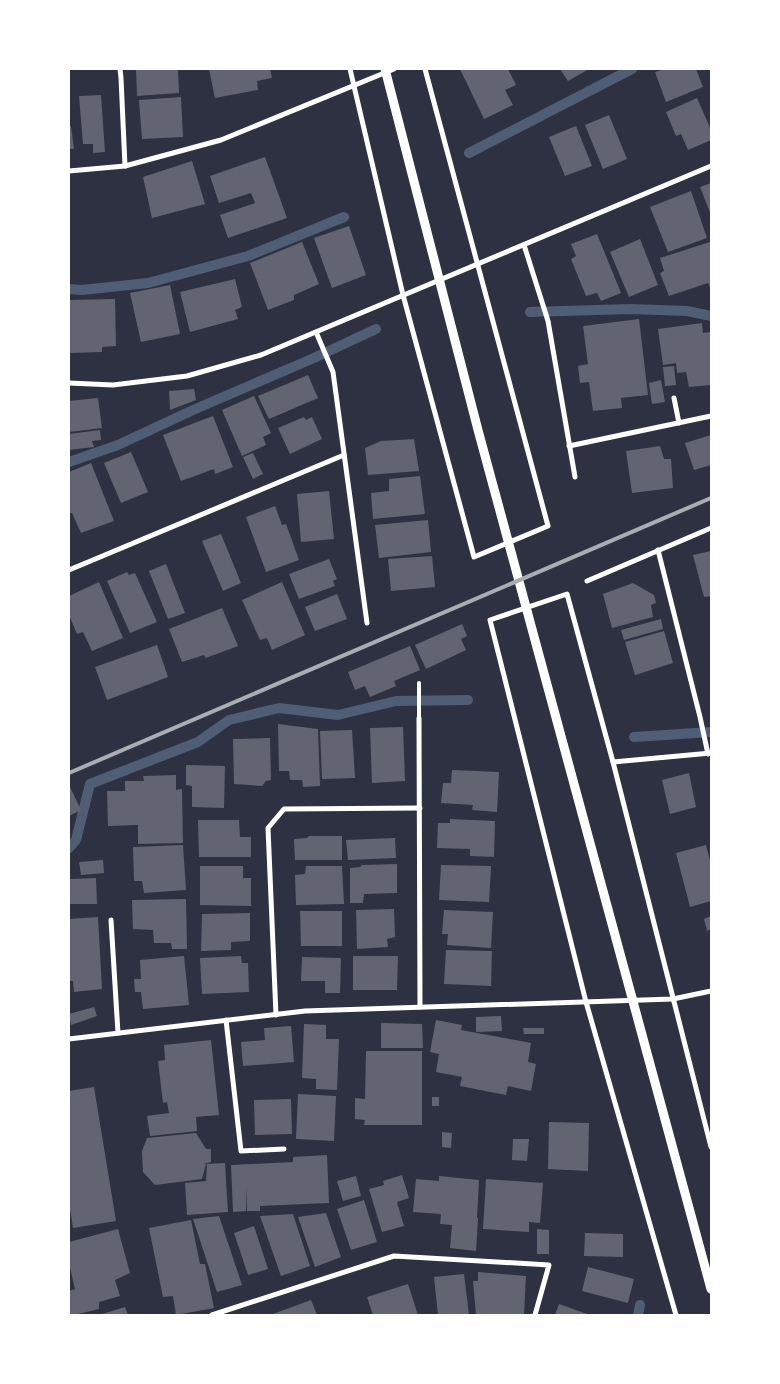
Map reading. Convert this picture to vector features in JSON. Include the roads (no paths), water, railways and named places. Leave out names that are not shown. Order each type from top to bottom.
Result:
[{"type":"street","points":[[120,69],[125,166]]},
{"type":"street","points":[[350,69],[403,295],[474,557],[548,526],[425,69]]},
{"type":"street","points":[[385,69],[481,440],[711,1289]]},
{"type":"street","points":[[69,171],[125,166],[221,140],[394,69]]},
{"type":"street","points":[[69,383],[113,385],[187,376],[261,355],[711,166]]},
{"type":"street","points":[[524,244],[548,321],[574,476]]},
{"type":"street","points":[[316,332],[333,372],[367,623]]},
{"type":"street","points":[[674,398],[679,423]]},
{"type":"street","points":[[569,446],[711,416]]},
{"type":"street","points":[[69,570],[344,455]]},
{"type":"street","points":[[587,581],[711,528]]},
{"type":"street","points":[[613,762],[710,754],[658,550]]},
{"type":"street","points":[[676,1315],[586,1002],[490,620],[567,594],[613,762],[711,1147]]},
{"type":"street","points":[[419,718],[420,1007]]},
{"type":"street","points":[[276,1014],[268,828],[284,809],[420,808]]},
{"type":"street","points":[[111,920],[118,1033]]},
{"type":"street","points":[[69,1039],[305,1011],[672,998],[711,992]]},
{"type":"street","points":[[226,1020],[242,1151],[284,1149]]},
{"type":"street","points":[[212,1315],[394,1256],[549,1265],[535,1315]]},
{"type":"lane","points":[[419,683],[419,718]]},
{"type":"waterway","points":[[469,153],[632,69]]},
{"type":"waterway","points":[[69,289],[82,290],[148,283],[248,256],[344,217]]},
{"type":"waterway","points":[[530,312],[630,309],[687,311],[711,316]]},
{"type":"waterway","points":[[69,462],[118,445],[376,329]]},
{"type":"waterway","points":[[69,848],[76,840],[90,784],[198,742],[229,720],[279,708],[338,715],[396,701],[468,700]]},
{"type":"waterway","points":[[634,737],[711,732]]},
{"type":"waterway","points":[[638,1315],[640,1305]]},
{"type":"railway","points":[[69,773],[711,498]]}]
